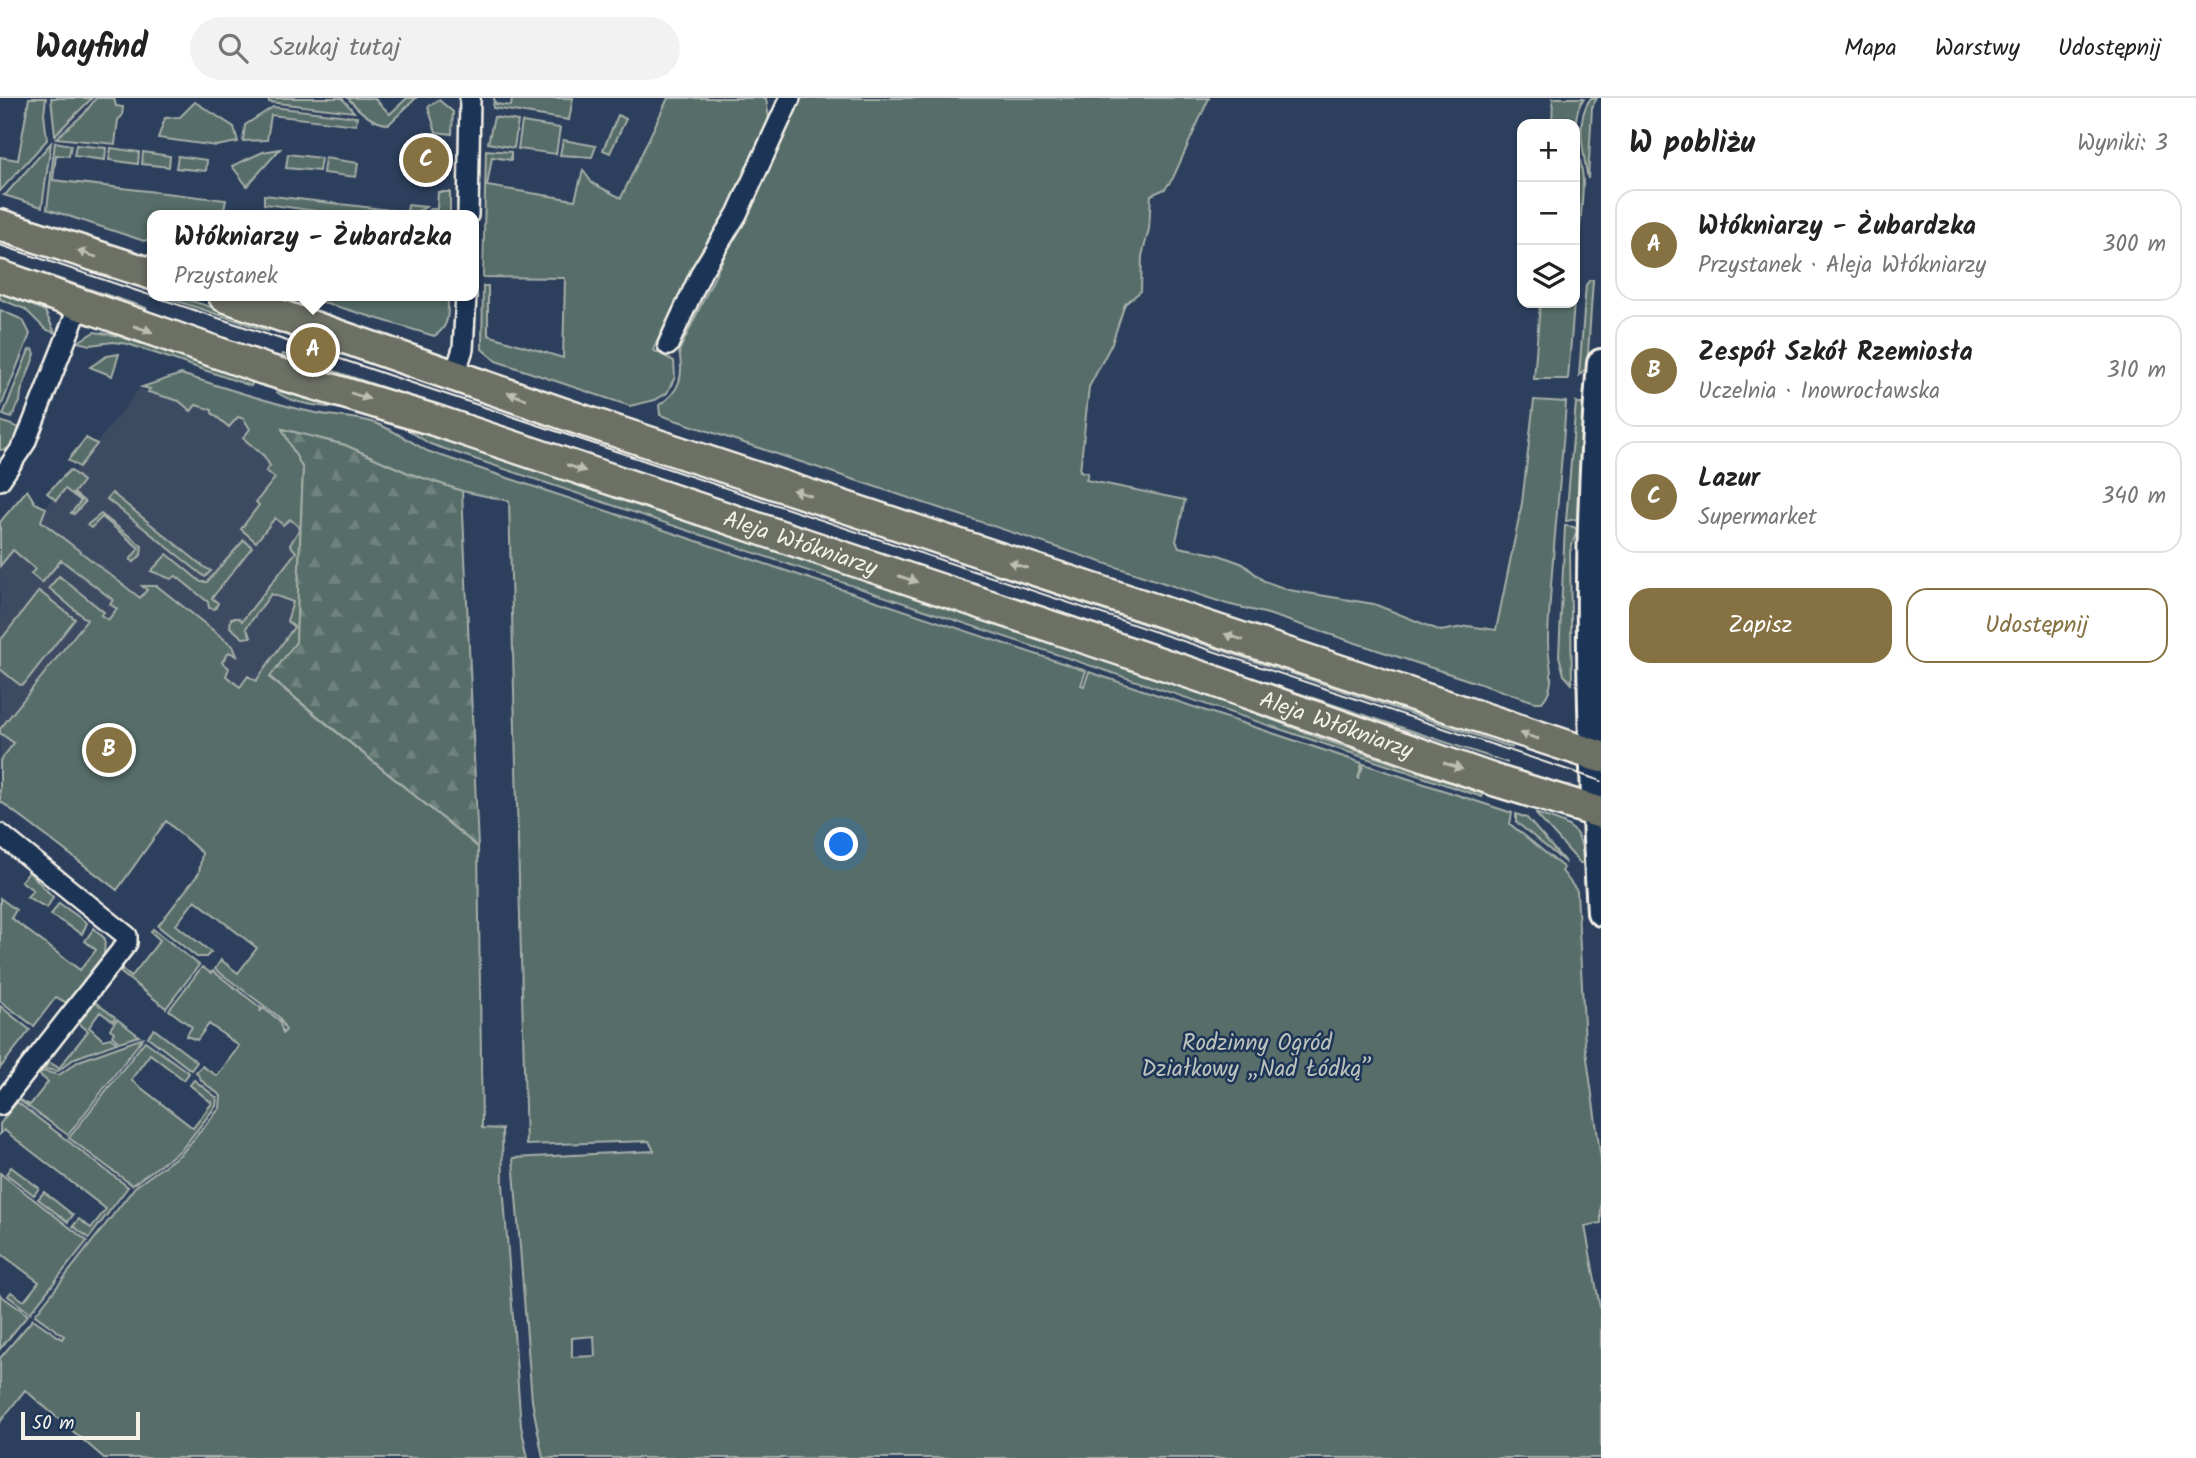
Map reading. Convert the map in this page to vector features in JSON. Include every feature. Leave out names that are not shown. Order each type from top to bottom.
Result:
[{"type":"main road","points":[[0,225],[147,272]]},
{"type":"main road","name":"Aleja Włókniarzy","points":[[0,276],[264,369],[434,420],[1205,678],[1485,777],[1599,812]]},
{"type":"main road","name":"Aleja Włókniarzy","points":[[239,301],[579,419],[1598,756]]},
{"type":"main road","points":[[1601,363],[1595,536],[1601,912]]},
{"type":"street","points":[[468,210],[470,98]]},
{"type":"street","points":[[668,345],[702,271],[737,214],[790,98]]},
{"type":"street","points":[[455,374],[464,342],[466,301]]},
{"type":"street","points":[[0,480],[25,443],[79,306]]},
{"type":"street","points":[[0,834],[127,936],[127,943],[0,1105]]},
{"type":"shaded area","points":[[153,387],[240,413],[303,469],[296,642],[117,890],[0,801],[0,566],[139,389],[148,392]]},
{"type":"green space","points":[[29,98],[46,98],[44,114],[47,140],[0,191],[0,157],[18,160]]},
{"type":"green space","points":[[51,98],[92,98],[55,135]]},
{"type":"green space","points":[[96,98],[114,98],[116,106],[123,107],[122,116],[118,120],[115,144],[56,138],[84,114]]},
{"type":"green space","points":[[268,98],[342,98],[354,112],[269,102]]},
{"type":"green space","points":[[348,98],[374,98],[390,114],[407,98],[416,98],[389,124],[372,119]]},
{"type":"green space","points":[[494,98],[496,104],[511,106],[512,98],[573,98],[569,120],[493,108]]},
{"type":"green space","points":[[668,98],[766,98],[769,119],[737,194],[700,253],[653,350],[674,361],[675,377],[667,393],[655,400],[630,406],[496,361],[482,349],[483,286],[488,286],[488,335],[563,358],[565,278],[483,277],[486,150],[511,152],[511,160],[492,157],[487,186],[575,200],[583,170],[592,183],[621,198]]},
{"type":"green space","points":[[800,98],[1209,98],[1173,178],[1165,189],[1151,195],[1149,229],[1142,256],[1141,291],[1125,304],[1112,343],[1089,387],[1080,471],[1088,473],[1086,480],[1185,500],[1176,541],[1179,547],[1219,555],[1243,564],[1264,581],[1289,590],[1374,604],[1441,631],[1468,626],[1496,630],[1522,503],[1534,400],[1566,402],[1549,608],[1551,680],[1542,702],[1535,702],[1268,614],[1227,604],[660,415],[659,405],[672,394],[679,382],[679,351]]},
{"type":"green space","points":[[1553,98],[1584,98],[1576,119],[1552,119]]},
{"type":"green space","points":[[1591,98],[1597,98],[1592,107],[1588,179],[1582,127],[1583,116]]},
{"type":"green space","points":[[439,100],[453,112],[452,134],[436,132],[428,107]]},
{"type":"green space","points":[[195,102],[234,127],[238,142],[216,146],[158,138],[165,118],[180,117]]},
{"type":"green space","points":[[273,107],[357,117],[356,125],[271,115],[267,140],[243,141],[245,125]]},
{"type":"green space","points":[[618,115],[626,119],[610,153],[603,150]]},
{"type":"green space","points":[[494,117],[518,121],[514,148],[488,143]]},
{"type":"green space","points":[[522,122],[560,128],[556,154],[518,149]]},
{"type":"green space","points":[[563,140],[596,146],[592,157],[560,155]]},
{"type":"green space","points":[[55,142],[71,145],[69,156],[56,155],[53,180],[226,200],[224,210],[147,210],[147,240],[144,241],[47,209]]},
{"type":"green space","points":[[51,143],[42,207],[4,195],[6,194]]},
{"type":"green space","points":[[76,145],[106,148],[105,160],[74,156]]},
{"type":"green space","points":[[111,148],[139,152],[138,164],[109,160]]},
{"type":"green space","points":[[280,149],[247,186],[232,166],[263,152]]},
{"type":"green space","points":[[143,152],[170,156],[169,167],[142,164]]},
{"type":"green space","points":[[288,154],[321,158],[319,171],[286,168]]},
{"type":"green space","points":[[178,156],[207,160],[206,171],[176,168]]},
{"type":"green space","points":[[325,158],[358,163],[356,177],[323,173]]},
{"type":"green space","points":[[1580,160],[1583,183],[1580,231]]},
{"type":"green space","points":[[438,192],[450,192],[450,210],[430,210],[437,209]]},
{"type":"green space","points":[[264,195],[390,210],[314,210],[264,204]]},
{"type":"green space","points":[[408,205],[426,207],[419,210],[407,210]]},
{"type":"green space","points":[[0,261],[146,308],[144,314]]},
{"type":"green space","points":[[1593,280],[1587,368],[1579,376],[1586,285]]},
{"type":"green space","points":[[0,291],[45,311],[55,333],[45,329],[25,309],[0,299]]},
{"type":"green space","points":[[177,301],[192,301],[271,326],[268,331]]},
{"type":"green space","points":[[319,301],[448,301],[448,314],[443,329],[434,336]]},
{"type":"green space","points":[[1540,308],[1574,308],[1568,379],[1534,379]]},
{"type":"green space","points":[[0,310],[23,320],[30,334],[0,409]]},
{"type":"green space","points":[[94,332],[115,335],[253,381],[251,386],[128,344],[113,342],[90,345],[78,342]]},
{"type":"green space","points":[[33,349],[35,354],[20,402],[11,418],[3,415],[29,350]]},
{"type":"green space","points":[[119,354],[112,376],[90,367],[107,356]]},
{"type":"green space","points":[[283,354],[1508,763],[367,384],[280,360]]},
{"type":"green space","points":[[399,369],[556,425],[1513,748],[398,374]]},
{"type":"green space","name":"Rodzinny Ogród Działkowy „Nad Łódką”","points":[[181,374],[295,408],[375,423],[427,451],[1086,671],[1081,685],[1084,686],[1089,672],[1362,763],[1358,779],[1364,764],[1512,813],[1510,824],[1564,868],[1562,871],[1577,891],[1585,1044],[1601,1159],[1601,1223],[1585,1226],[1601,1313],[1601,1458],[543,1458],[532,1401],[513,1158],[654,1151],[649,1141],[526,1145],[509,501],[462,491],[408,473],[345,445],[283,429],[303,469],[296,642],[270,678],[478,847],[482,1128],[502,1129],[503,1184],[521,1426],[528,1458],[104,1458],[25,1390],[0,1422],[0,1358],[33,1319],[62,1339],[64,1336],[35,1315],[135,1187],[182,1153],[220,1108],[221,1096],[202,1081],[196,1072],[202,1066],[217,1076],[239,1046],[209,1024],[197,1040],[186,1036],[192,1027],[169,1010],[202,967],[211,973],[213,971],[261,1008],[260,1012],[263,1008],[279,1020],[283,1033],[286,1030],[279,1017],[215,969],[221,960],[238,973],[257,948],[195,900],[176,925],[211,952],[206,957],[197,957],[158,926],[199,873],[202,853],[166,821],[117,890],[0,801],[0,761],[14,743],[0,733],[0,729],[87,620],[49,588],[59,576],[104,612],[101,615],[108,620],[117,609],[110,604],[113,600],[61,560],[42,583],[31,574],[35,569],[13,550],[0,566],[0,522],[27,490],[35,503],[46,508],[41,521],[140,598],[147,590],[142,586],[157,586],[233,646],[237,656],[229,652],[222,662],[229,668],[226,676],[240,687],[248,676],[256,681],[294,627],[287,621],[293,602],[271,594],[246,628],[251,637],[243,638],[230,627],[231,618],[239,618],[242,621],[296,552],[290,545],[300,528],[290,519],[283,525],[275,518],[256,542],[241,529],[259,505],[256,502],[275,478],[266,471],[270,466],[264,456],[243,438],[250,429],[244,419],[238,417],[229,427],[212,413],[212,410],[196,405],[191,411],[179,401],[148,392],[150,389],[142,387]],"holes":[[[594,1336],[595,1356],[572,1357],[572,1338]]]},
{"type":"green space","points":[[272,387],[358,410],[299,402]]},
{"type":"green space","points":[[1576,402],[1584,405],[1577,519],[1566,521]]},
{"type":"green space","points":[[0,421],[20,428],[10,449],[0,450]]},
{"type":"green space","points":[[397,423],[1206,694],[1322,739],[1483,794],[1482,797],[430,444]]},
{"type":"green space","points":[[282,429],[345,445],[408,473],[462,491],[478,847],[270,677],[296,642],[303,469]]},
{"type":"green space","points":[[86,438],[97,444],[79,467],[68,460]]},
{"type":"green space","points":[[70,470],[83,481],[74,493],[85,502],[74,514],[71,513],[81,501],[65,489],[56,500],[47,493]]},
{"type":"green space","points":[[112,493],[211,571],[205,577],[107,499]]},
{"type":"green space","points":[[101,514],[142,546],[141,555],[134,562],[130,560],[139,548],[102,517],[91,528],[87,525]]},
{"type":"green space","points":[[1565,526],[1577,530],[1570,552],[1572,684],[1564,675],[1559,656]]},
{"type":"green space","points":[[244,540],[252,547],[212,598],[218,603],[215,609],[209,608],[208,602],[176,576],[171,579],[151,571],[167,554],[201,582],[207,582]]},
{"type":"green space","points":[[39,591],[75,619],[24,684],[20,685],[0,669],[0,641]]},
{"type":"green space","points":[[1535,813],[1557,820],[1576,833],[1584,863],[1580,863]]},
{"type":"green space","points":[[1516,814],[1527,818],[1566,863],[1516,822]]},
{"type":"green space","points":[[29,872],[53,897],[47,908],[27,897],[33,890],[21,881]]},
{"type":"green space","points":[[0,898],[16,910],[11,918],[80,970],[96,950],[85,941],[94,928],[105,939],[104,956],[67,1003],[56,997],[34,1026],[0,1001]]},
{"type":"green space","points":[[59,903],[87,923],[82,934],[51,915]]},
{"type":"green space","points":[[153,929],[199,965],[166,1008],[120,972],[122,969],[131,977],[160,940],[151,932]]},
{"type":"green space","points":[[95,1002],[115,1017],[113,1021],[100,1012],[89,1027],[103,1040],[110,1038],[117,1043],[75,1058],[58,1071],[44,1069],[49,1062],[59,1068],[88,1031],[79,1023]]},
{"type":"green space","points":[[0,1006],[30,1030],[0,1068]]},
{"type":"green space","points":[[117,1019],[139,1036],[119,1042],[112,1036],[114,1032],[110,1029]]},
{"type":"green space","points":[[154,1029],[197,1062],[191,1070],[148,1037]]},
{"type":"green space","points":[[143,1038],[68,1135],[19,1100],[30,1105],[48,1082],[39,1074],[43,1071],[59,1075],[79,1061]]},
{"type":"green space","points":[[145,1041],[189,1073],[184,1080],[150,1054],[131,1080],[193,1128],[212,1103],[190,1085],[194,1080],[217,1098],[216,1106],[181,1150],[132,1185],[69,1138]]},
{"type":"green space","points":[[17,1102],[128,1187],[89,1238],[73,1226],[79,1219],[91,1228],[106,1209],[4,1130],[0,1134],[0,1124]]},
{"type":"green space","points":[[11,1167],[39,1188],[34,1195],[6,1174]]},
{"type":"green space","points":[[0,1173],[87,1241],[30,1313],[8,1296],[11,1292],[24,1301],[39,1282],[0,1253]]},
{"type":"green space","points":[[44,1192],[73,1215],[68,1222],[38,1199]]},
{"type":"green space","points":[[0,1295],[28,1315],[0,1349]]},
{"type":"tram line","points":[[0,245],[147,294]]},
{"type":"tram line","points":[[167,301],[1601,781]]},
{"type":"place","name":"Lazur","points":[[426,160]]},
{"type":"place","name":"Włókniarzy - Żubardzka","points":[[313,350]]},
{"type":"place","name":"Zespół Szkół Rzemiosła","points":[[109,750]]}]
